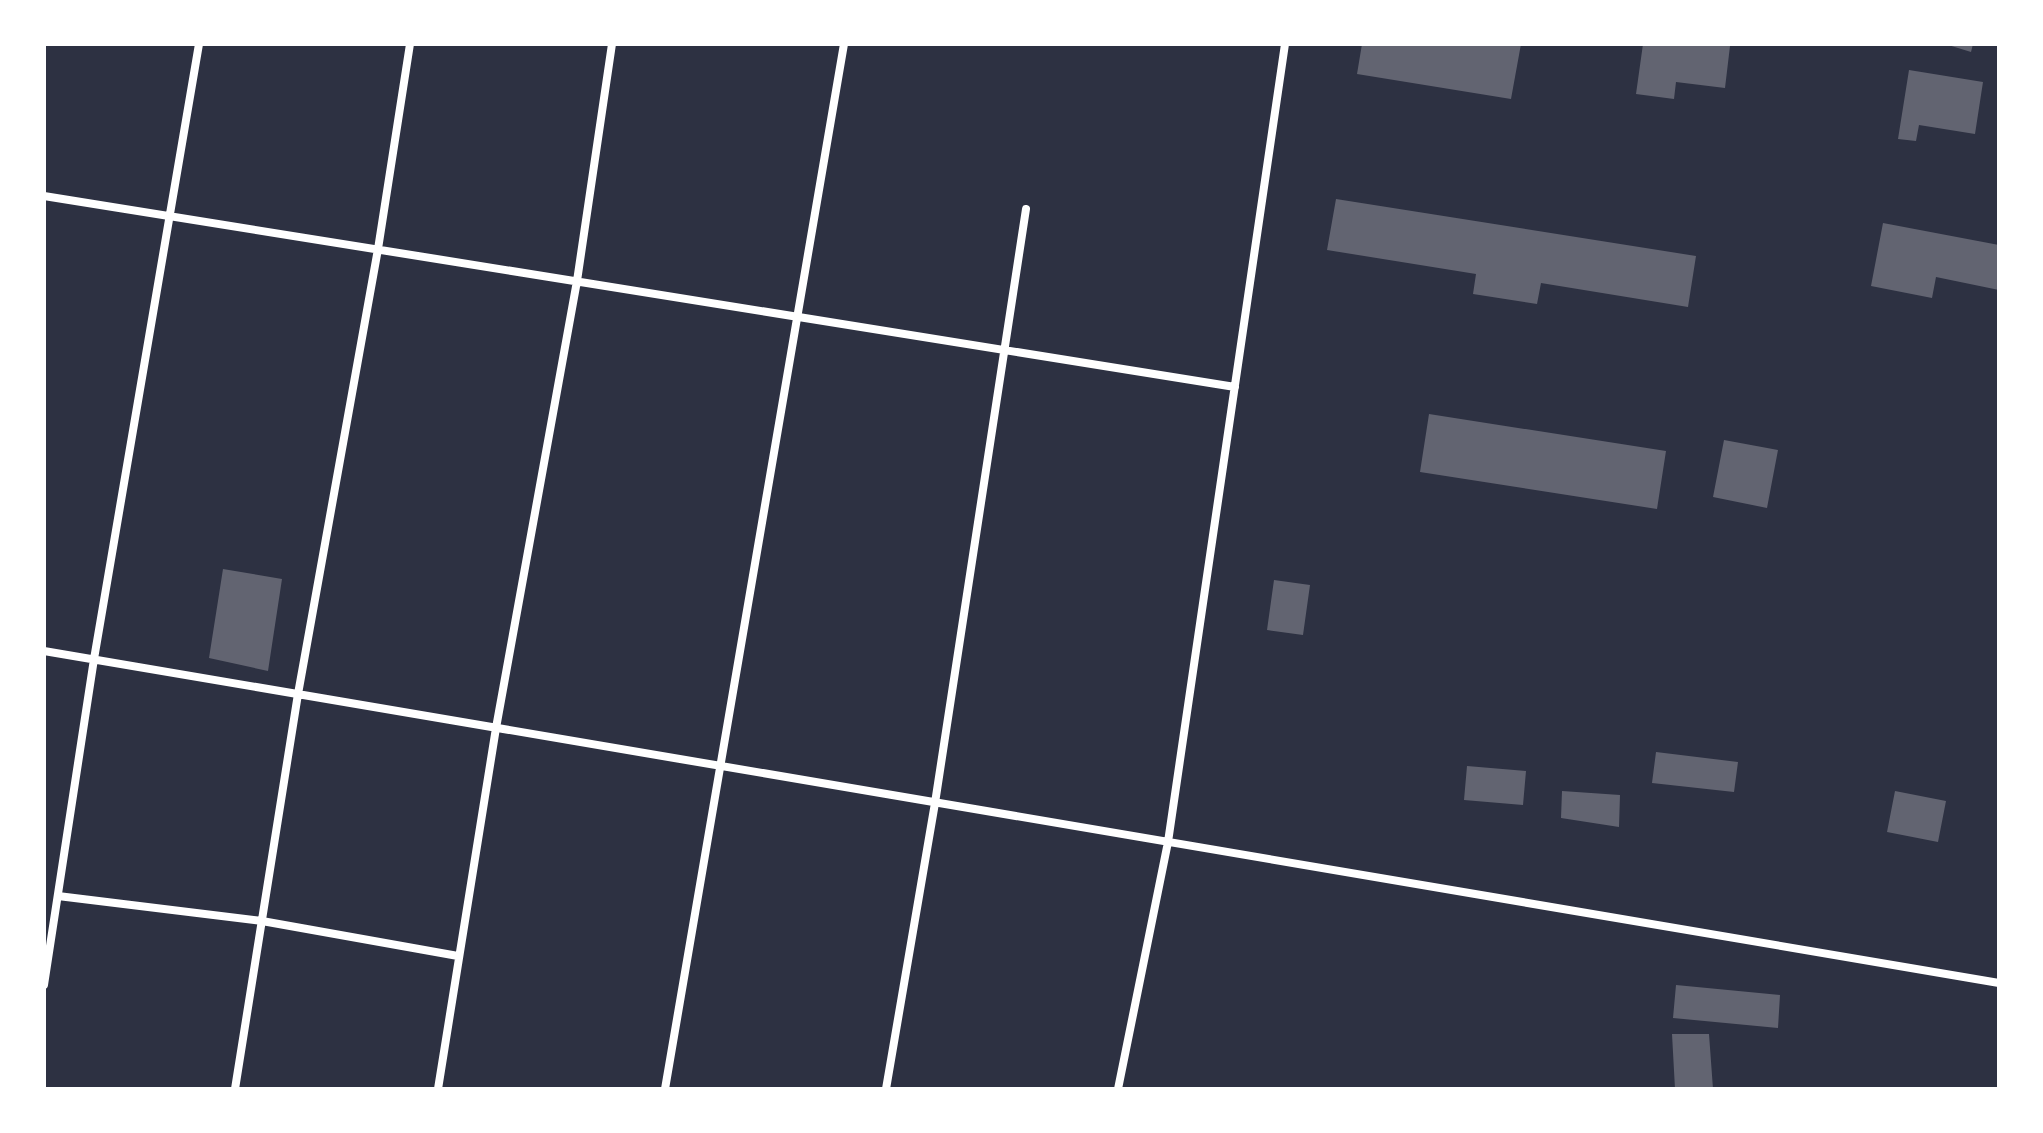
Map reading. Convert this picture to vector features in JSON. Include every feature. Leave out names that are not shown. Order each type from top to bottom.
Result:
[{"type":"street","points":[[44,985],[94,659],[199,44]]},
{"type":"street","points":[[235,1089],[298,694],[378,249],[410,44]]},
{"type":"street","points":[[438,1089],[496,728],[577,281],[612,44]]},
{"type":"street","points":[[665,1089],[844,44]]},
{"type":"street","points":[[1118,1089],[1168,842],[1285,44]]},
{"type":"street","points":[[44,196],[1235,387]]},
{"type":"street","points":[[886,1089],[935,803],[1026,209]]},
{"type":"street","points":[[44,651],[1999,983]]},
{"type":"street","points":[[58,896],[262,921],[458,956]]},
{"type":"building","points":[[1362,44],[1521,44],[1511,99],[1357,74]]},
{"type":"building","points":[[1643,44],[1730,46],[1725,88],[1676,82],[1674,99],[1636,94]]},
{"type":"building","points":[[1945,44],[1973,44],[1971,52]]},
{"type":"building","points":[[1909,70],[1983,82],[1975,134],[1919,125],[1916,141],[1898,139]]},
{"type":"building","points":[[1336,199],[1696,256],[1688,307],[1541,283],[1537,304],[1473,294],[1476,274],[1327,250]]},
{"type":"building","points":[[1883,223],[1999,245],[1999,290],[1936,277],[1932,298],[1871,286]]},
{"type":"building","points":[[1429,414],[1666,451],[1657,509],[1420,472]]},
{"type":"building","points":[[1724,440],[1778,450],[1767,508],[1713,497]]},
{"type":"building","points":[[223,569],[282,579],[268,671],[209,658]]},
{"type":"building","points":[[1274,580],[1310,585],[1303,635],[1267,630]]},
{"type":"building","points":[[1656,752],[1738,762],[1734,792],[1652,783]]},
{"type":"building","points":[[1467,766],[1526,771],[1523,805],[1464,800]]},
{"type":"building","points":[[1562,791],[1620,795],[1619,827],[1561,818]]},
{"type":"building","points":[[1895,791],[1946,801],[1938,842],[1887,832]]},
{"type":"building","points":[[1676,985],[1780,995],[1778,1028],[1673,1018]]},
{"type":"building","points":[[1672,1034],[1709,1034],[1713,1089],[1675,1089]]}]
